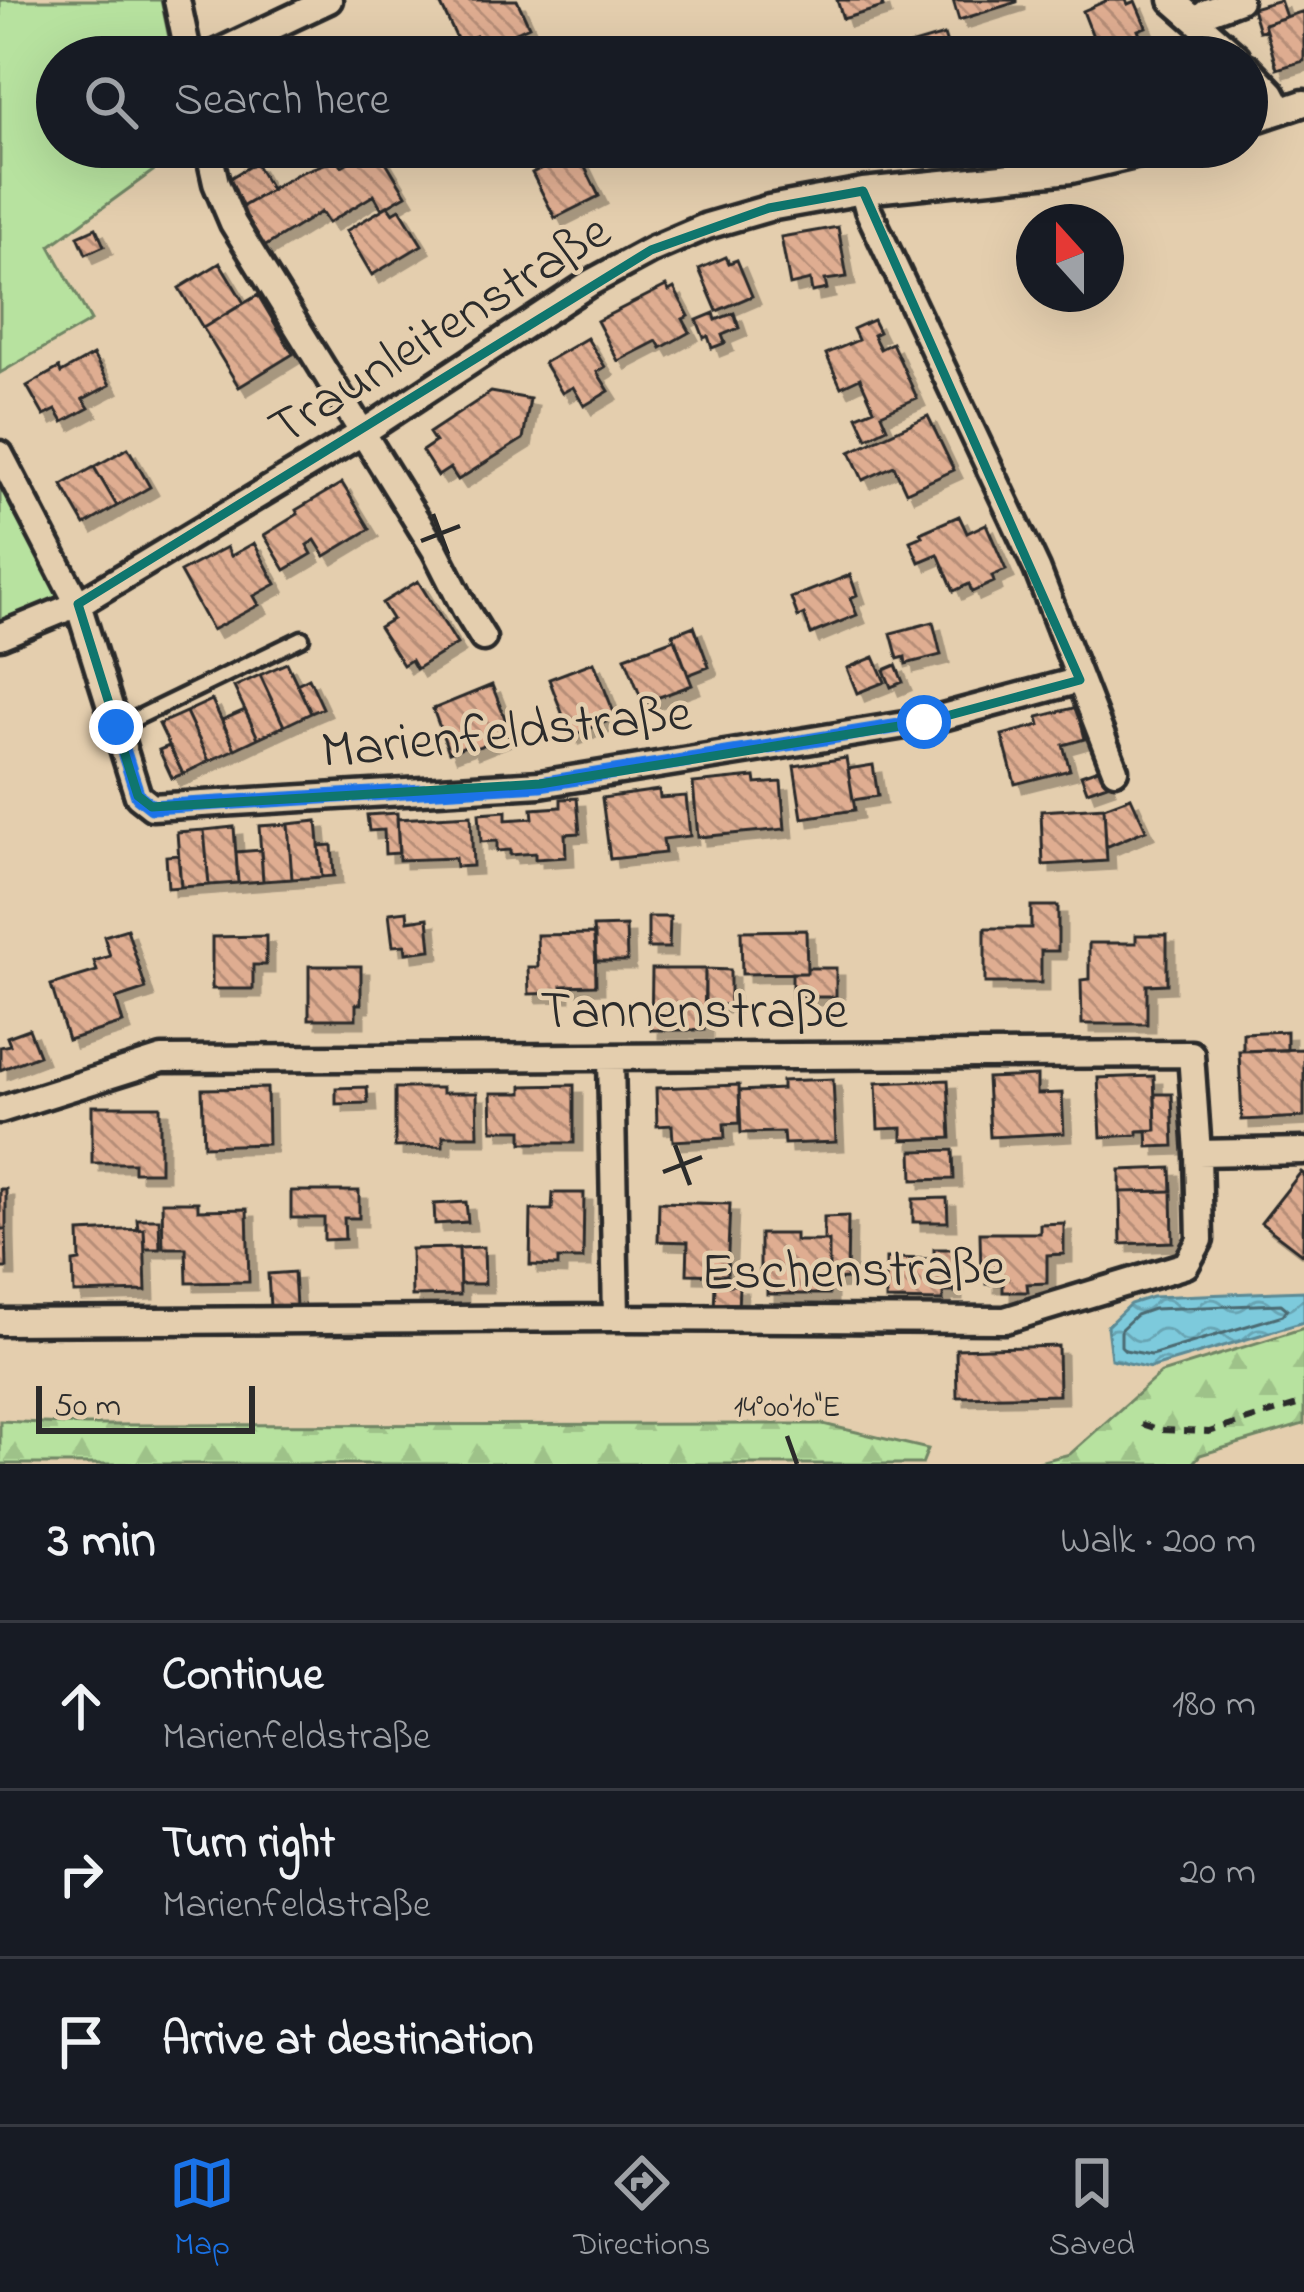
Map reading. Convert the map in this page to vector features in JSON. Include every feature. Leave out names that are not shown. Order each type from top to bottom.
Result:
[{"type":"street","points":[[177,0],[185,36]]},
{"type":"street","points":[[253,36],[329,0]]},
{"type":"street","points":[[1172,0],[1215,36]]},
{"type":"street","points":[[1198,20],[1239,0]]},
{"type":"street","points":[[1268,88],[1293,107]]},
{"type":"street","points":[[213,168],[233,224],[435,550],[483,638]]},
{"type":"street","name":"Traunleitenstraße","points":[[0,636],[78,604],[362,433],[590,283],[706,226],[769,208],[863,191],[1080,168]]},
{"type":"street","points":[[863,191],[1037,569],[1115,770]]},
{"type":"street","name":"Marienfeldstraße","points":[[0,454],[78,604],[138,796],[152,807],[540,784],[924,722],[1081,680]]},
{"type":"street","name":"Tannenstraße","points":[[0,1110],[162,1059],[1191,1054],[1198,1153]]},
{"type":"street","points":[[611,1057],[616,1318]]},
{"type":"street","points":[[1198,1153],[1304,1151]]},
{"type":"street","name":"Eschenstraße","points":[[0,1322],[1005,1320],[1186,1265],[1200,1240],[1198,1153]]},
{"type":"lane","points":[[116,727],[302,638]]},
{"type":"path","points":[[1142,1424],[1161,1430],[1209,1432],[1304,1403]]},
{"type":"highlighted area","points":[[863,191],[1080,680],[924,722],[540,784],[152,807],[138,796],[78,604],[651,250],[769,208]]},
{"type":"green space","points":[[0,0],[161,0],[169,36],[36,36],[36,168],[157,168],[50,246],[91,321],[0,373]]},
{"type":"green space","points":[[0,453],[69,594],[0,624]]},
{"type":"green space","points":[[1304,1328],[1304,1424],[1200,1455],[1192,1464],[1031,1464],[1070,1454],[1161,1373]]},
{"type":"green space","points":[[0,1421],[86,1425],[823,1424],[928,1449],[922,1464],[0,1464]]},
{"type":"water","points":[[1304,1291],[1304,1322],[1150,1368],[1111,1359],[1107,1326],[1130,1304],[1152,1297]]},
{"type":"building","points":[[517,0],[529,26],[508,36],[456,36],[440,3]]},
{"type":"building","points":[[837,0],[881,0],[883,7],[843,19]]},
{"type":"building","points":[[953,0],[1017,0],[1017,2],[959,20]]},
{"type":"building","points":[[1108,0],[1135,1],[1146,27],[1138,30],[1140,36],[1093,36],[1083,11]]},
{"type":"building","points":[[1280,0],[1286,17],[1264,24],[1265,30],[1259,31],[1252,8]]},
{"type":"building","points":[[1304,11],[1304,61],[1277,69],[1264,24]]},
{"type":"building","points":[[247,168],[258,168],[271,190],[240,208],[225,181]]},
{"type":"building","points":[[313,168],[390,168],[406,195],[382,209],[374,195],[328,223],[321,212],[264,247],[240,208]]},
{"type":"building","points":[[542,168],[585,168],[599,196],[555,218],[532,173]]},
{"type":"building","points":[[388,206],[393,213],[400,209],[422,245],[372,275],[346,231]]},
{"type":"building","points":[[838,227],[847,277],[825,280],[827,289],[812,292],[810,280],[790,285],[781,237]]},
{"type":"building","points":[[96,228],[104,246],[86,254],[78,236]]},
{"type":"building","points":[[726,257],[729,263],[737,260],[752,296],[717,311],[699,269]]},
{"type":"building","points":[[220,263],[244,303],[203,328],[179,288]]},
{"type":"building","points":[[666,286],[669,291],[674,288],[689,316],[683,319],[690,332],[661,348],[657,341],[618,361],[597,321]]},
{"type":"building","points":[[258,295],[293,354],[239,387],[203,328]]},
{"type":"building","points":[[714,313],[716,320],[734,313],[739,328],[722,335],[725,343],[712,348],[697,320]]},
{"type":"building","points":[[873,320],[880,349],[892,343],[917,398],[881,414],[887,428],[867,438],[857,416],[874,409],[860,378],[841,387],[826,354],[858,340],[853,329]]},
{"type":"building","points":[[587,338],[605,367],[597,372],[609,391],[584,406],[573,387],[562,393],[544,363]]},
{"type":"building","points":[[93,355],[110,385],[83,399],[89,408],[63,422],[56,410],[44,416],[27,386]]},
{"type":"building","points":[[491,392],[530,399],[523,439],[458,480],[450,468],[438,476],[422,451],[435,442],[429,433]]},
{"type":"building","points":[[928,416],[954,470],[906,492],[894,466],[863,480],[850,452]]},
{"type":"building","points":[[128,448],[150,487],[117,506],[94,467]]},
{"type":"building","points":[[94,467],[117,506],[85,525],[62,485]]},
{"type":"building","points":[[342,483],[370,529],[325,556],[315,540],[307,545],[312,554],[285,570],[264,535]]},
{"type":"building","points":[[959,516],[967,533],[986,524],[1006,570],[972,592],[969,584],[954,591],[938,554],[919,562],[910,541]]},
{"type":"building","points":[[254,543],[276,584],[254,596],[259,605],[212,630],[180,572],[227,547],[231,556]]},
{"type":"building","points":[[850,575],[857,595],[850,598],[857,615],[811,634],[791,598]]},
{"type":"building","points":[[418,581],[457,644],[416,669],[411,660],[403,665],[379,627],[392,619],[382,603]]},
{"type":"building","points":[[933,622],[941,655],[906,664],[905,657],[898,659],[891,633]]},
{"type":"building","points":[[694,626],[709,667],[688,675],[673,634]]},
{"type":"building","points":[[674,639],[692,685],[643,703],[625,657]]},
{"type":"building","points":[[874,657],[885,682],[857,693],[847,668]]},
{"type":"building","points":[[594,662],[616,718],[571,736],[549,679]]},
{"type":"building","points":[[287,663],[311,713],[284,726],[260,675]]},
{"type":"building","points":[[896,665],[903,682],[891,687],[884,670]]},
{"type":"building","points":[[260,675],[284,726],[258,738],[234,687]]},
{"type":"building","points":[[309,678],[323,708],[311,713],[297,684]]},
{"type":"building","points":[[492,685],[511,734],[471,750],[468,745],[449,752],[433,709]]},
{"type":"building","points":[[212,700],[235,749],[209,761],[186,712]]},
{"type":"building","points":[[1077,707],[1085,739],[1063,745],[1070,770],[1015,784],[1002,735],[1040,725],[1038,717]]},
{"type":"building","points":[[245,710],[258,738],[235,749],[222,720]]},
{"type":"building","points":[[186,712],[209,761],[183,774],[159,724]]},
{"type":"building","points":[[169,746],[183,774],[172,778],[159,750]]},
{"type":"building","points":[[846,758],[855,810],[802,818],[794,766]]},
{"type":"building","points":[[873,765],[878,796],[853,800],[848,769]]},
{"type":"building","points":[[1101,768],[1107,784],[1087,791],[1081,775]]},
{"type":"building","points":[[755,777],[756,784],[781,782],[785,829],[698,837],[693,783]]},
{"type":"building","points":[[659,790],[660,798],[686,796],[690,836],[663,839],[665,853],[610,859],[602,798]]},
{"type":"building","points":[[1131,797],[1146,830],[1106,847],[1104,807]]},
{"type":"building","points":[[577,798],[580,833],[565,834],[566,857],[510,855],[510,850],[497,851],[497,841],[481,842],[479,813],[506,811],[506,820],[533,818],[532,809],[561,807],[561,799]]},
{"type":"building","points":[[1104,807],[1107,861],[1043,865],[1041,811]]},
{"type":"building","points":[[397,813],[399,853],[385,854],[384,830],[369,831],[367,815]]},
{"type":"building","points":[[471,815],[473,866],[456,867],[455,858],[399,860],[397,819]]},
{"type":"building","points":[[317,821],[322,877],[292,879],[288,824]]},
{"type":"building","points":[[288,824],[292,879],[263,881],[259,826]]},
{"type":"building","points":[[234,827],[238,883],[209,885],[204,830]]},
{"type":"building","points":[[204,830],[209,885],[181,887],[177,832]]},
{"type":"building","points":[[332,845],[334,876],[322,877],[319,846]]},
{"type":"building","points":[[261,850],[263,881],[238,883],[236,852]]},
{"type":"building","points":[[178,855],[181,887],[168,888],[166,856]]},
{"type":"building","points":[[1031,906],[1058,906],[1058,951],[1041,951],[1041,983],[985,983],[985,928],[1031,928]]},
{"type":"building","points":[[407,911],[408,921],[428,918],[431,950],[406,953],[405,945],[393,946],[389,913]]},
{"type":"building","points":[[648,917],[670,917],[669,948],[648,948]]},
{"type":"building","points":[[626,926],[627,961],[596,961],[593,927]]},
{"type":"building","points":[[127,929],[146,989],[116,999],[123,1023],[68,1040],[51,985],[97,971],[94,961],[110,956],[104,936]]},
{"type":"building","points":[[806,930],[807,973],[742,974],[741,931]]},
{"type":"building","points":[[595,934],[596,985],[529,994],[528,967],[538,967],[537,935]]},
{"type":"building","points":[[1136,935],[1167,935],[1167,984],[1147,985],[1147,1024],[1082,1024],[1081,980],[1089,979],[1089,943],[1136,943]]},
{"type":"building","points":[[266,936],[266,965],[253,965],[253,989],[212,989],[212,937]]},
{"type":"building","points":[[309,966],[361,966],[356,1019],[309,1019]]},
{"type":"building","points":[[807,968],[836,968],[836,997],[792,997],[792,973],[807,973]]},
{"type":"building","points":[[652,969],[705,969],[704,1030],[651,1030]]},
{"type":"building","points":[[705,969],[730,970],[730,1005],[705,1005]]},
{"type":"building","points":[[29,1029],[39,1055],[0,1070],[0,1047],[10,1045],[7,1037]]},
{"type":"building","points":[[1287,1031],[1287,1050],[1243,1051],[1243,1033]]},
{"type":"building","points":[[1304,1049],[1304,1117],[1242,1120],[1239,1051]]},
{"type":"building","points":[[1037,1076],[1037,1094],[1062,1093],[1064,1133],[990,1137],[987,1078]]},
{"type":"building","points":[[1154,1076],[1156,1130],[1101,1137],[1098,1078]]},
{"type":"building","points":[[833,1079],[836,1142],[784,1144],[783,1132],[741,1133],[739,1091],[782,1089],[782,1081]]},
{"type":"building","points":[[948,1080],[951,1138],[902,1140],[902,1128],[878,1129],[876,1083]]},
{"type":"building","points":[[574,1085],[574,1143],[522,1143],[522,1130],[492,1130],[491,1093],[522,1093],[522,1086]]},
{"type":"building","points":[[739,1085],[740,1123],[724,1124],[725,1138],[673,1141],[672,1125],[657,1126],[656,1088]]},
{"type":"building","points":[[367,1087],[368,1103],[336,1104],[336,1088]]},
{"type":"building","points":[[267,1088],[268,1144],[204,1146],[202,1089]]},
{"type":"building","points":[[395,1088],[477,1093],[478,1136],[443,1136],[443,1146],[395,1147]]},
{"type":"building","points":[[1155,1094],[1172,1094],[1174,1146],[1148,1147],[1147,1131],[1156,1130]]},
{"type":"building","points":[[92,1106],[160,1106],[160,1172],[134,1172],[134,1163],[92,1163]]},
{"type":"building","points":[[953,1150],[954,1179],[913,1180],[912,1151]]},
{"type":"building","points":[[1171,1168],[1172,1191],[1120,1192],[1120,1170]]},
{"type":"building","points":[[1304,1174],[1303,1255],[1261,1223]]},
{"type":"building","points":[[0,1189],[6,1189],[6,1229],[0,1229]]},
{"type":"building","points":[[291,1191],[359,1191],[359,1218],[344,1218],[345,1239],[324,1240],[324,1218],[291,1218]]},
{"type":"building","points":[[1172,1191],[1173,1242],[1121,1244],[1120,1192]]},
{"type":"building","points":[[553,1193],[584,1193],[583,1259],[558,1259],[558,1266],[530,1265],[531,1210],[552,1210]]},
{"type":"building","points":[[947,1198],[948,1222],[913,1222],[913,1199]]},
{"type":"building","points":[[162,1202],[198,1202],[198,1210],[247,1209],[249,1282],[187,1283],[186,1248],[163,1248]]},
{"type":"building","points":[[466,1202],[468,1222],[435,1224],[434,1204]]},
{"type":"building","points":[[659,1202],[730,1204],[727,1275],[687,1274],[688,1242],[658,1241]]},
{"type":"building","points":[[848,1216],[847,1279],[829,1280],[824,1217]]},
{"type":"building","points":[[137,1219],[159,1219],[160,1249],[145,1249],[144,1229],[138,1230]]},
{"type":"building","points":[[1064,1223],[1064,1254],[1047,1255],[1047,1283],[1027,1284],[1028,1292],[1003,1292],[1003,1284],[987,1284],[987,1273],[981,1274],[980,1233],[1040,1233],[1040,1224]]},
{"type":"building","points":[[0,1229],[6,1229],[7,1268],[0,1268]]},
{"type":"building","points":[[144,1229],[146,1291],[74,1293],[79,1232]]},
{"type":"building","points":[[760,1234],[829,1241],[829,1294],[767,1294],[767,1279],[760,1279]]},
{"type":"building","points":[[484,1247],[485,1284],[460,1284],[459,1248]]},
{"type":"building","points":[[459,1248],[460,1295],[412,1296],[411,1249]]},
{"type":"building","points":[[934,1249],[955,1249],[954,1292],[943,1292],[943,1301],[886,1300],[886,1258],[934,1259]]},
{"type":"building","points":[[294,1272],[296,1306],[270,1307],[268,1274]]},
{"type":"building","points":[[715,1285],[739,1285],[738,1311],[714,1310]]},
{"type":"building","points":[[1058,1346],[1059,1395],[957,1397],[956,1349]]},
{"type":"route","points":[[116,727],[138,796],[152,807],[540,784],[924,722]]}]
